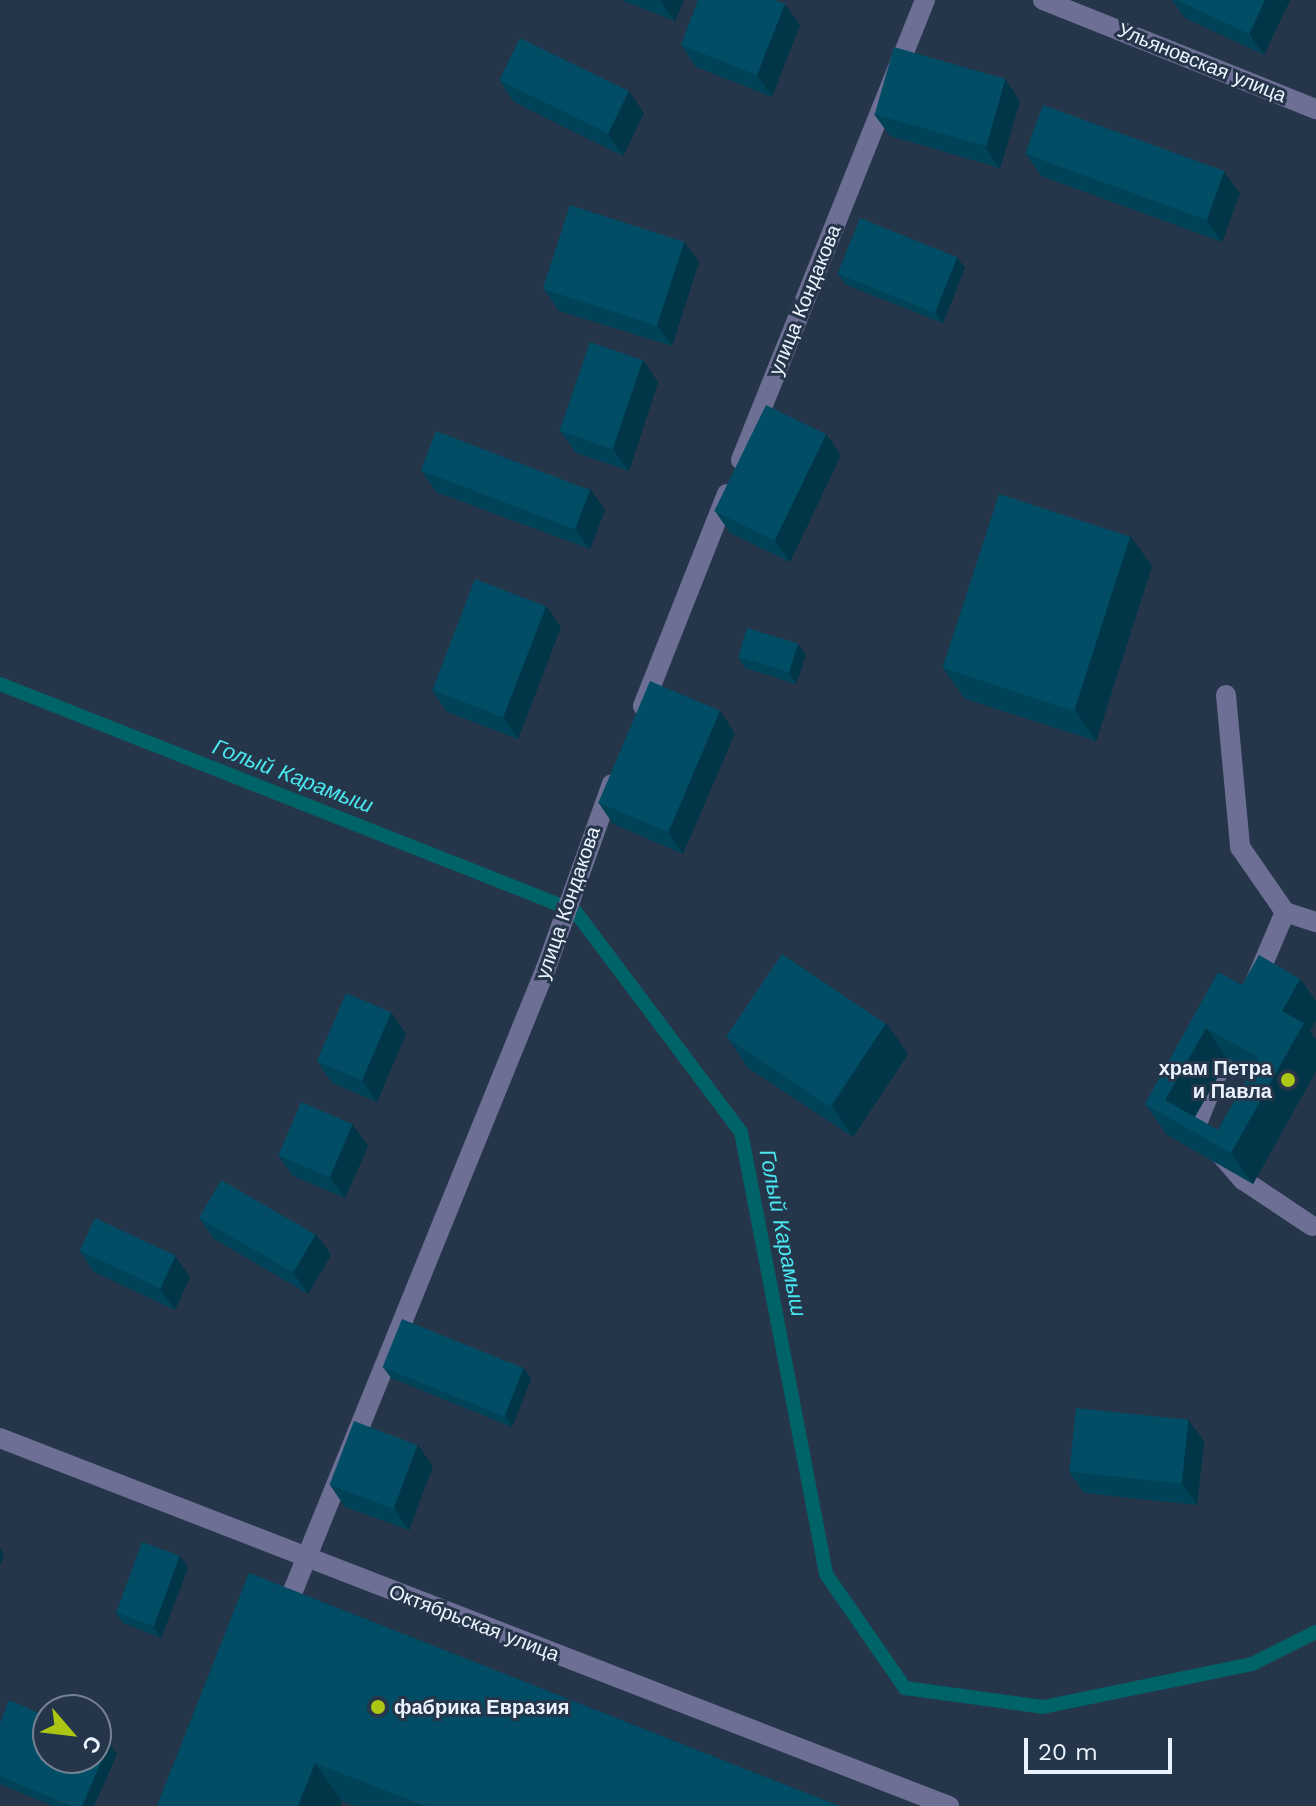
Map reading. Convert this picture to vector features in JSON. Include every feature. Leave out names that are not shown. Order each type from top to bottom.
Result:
[{"type":"street","name":"улица Кондакова","points":[[634,727],[925,0]]},
{"type":"street","name":"Ульяновская улица","points":[[1043,0],[1316,109]]},
{"type":"street","points":[[1226,695],[1240,847],[1285,912],[1316,922]]},
{"type":"street","name":"улица Кондакова","points":[[277,1631],[546,968],[586,846],[622,757]]},
{"type":"street","points":[[1243,1012],[1285,912]]},
{"type":"street","points":[[1231,1040],[1196,1126],[1243,1180],[1312,1226]]},
{"type":"street","name":"Октябрьская улица","points":[[0,1438],[949,1806]]},
{"type":"building","points":[[698,0],[775,0],[785,4],[757,75],[681,45]]},
{"type":"building","points":[[1177,0],[1265,0],[1249,34]]},
{"type":"building","points":[[520,38],[629,91],[608,133],[499,80]]},
{"type":"building","points":[[894,47],[1006,79],[986,146],[875,114]]},
{"type":"building","points":[[1043,105],[1224,171],[1207,220],[1025,154]]},
{"type":"building","points":[[570,205],[684,242],[657,326],[543,289]]},
{"type":"building","points":[[860,218],[957,257],[935,313],[838,274]]},
{"type":"building","points":[[590,342],[643,360],[612,449],[559,431]]},
{"type":"building","points":[[766,405],[826,434],[774,540],[714,511]]},
{"type":"building","points":[[436,431],[590,490],[575,529],[421,470]]},
{"type":"building","points":[[999,494],[1130,537],[1074,711],[942,668]]},
{"type":"building","points":[[475,579],[546,606],[503,717],[432,690]]},
{"type":"building","points":[[747,628],[798,643],[789,672],[738,657]]},
{"type":"building","points":[[650,681],[720,711],[668,832],[598,803]]},
{"type":"building","points":[[782,954],[886,1024],[830,1107],[726,1037]]},
{"type":"building","points":[[1259,955],[1300,979],[1282,1011],[1304,1023],[1231,1153],[1145,1104],[1218,972],[1242,985]],"holes":[[[1206,1028],[1259,1058],[1218,1130],[1165,1100]]]},
{"type":"building","points":[[346,993],[391,1012],[362,1080],[317,1061]]},
{"type":"building","points":[[301,1102],[353,1124],[330,1177],[278,1155]]},
{"type":"building","points":[[221,1180],[315,1234],[293,1273],[199,1218]]},
{"type":"building","points":[[95,1218],[176,1256],[160,1288],[80,1251]]},
{"type":"building","points":[[402,1319],[523,1368],[504,1416],[383,1367]]},
{"type":"building","points":[[1076,1408],[1188,1420],[1182,1483],[1069,1472]]},
{"type":"building","points":[[354,1421],[417,1445],[393,1509],[330,1484]]},
{"type":"building","points":[[142,1542],[180,1556],[154,1626],[116,1612]]},
{"type":"building","name":"фабрика Евразия","points":[[249,1573],[839,1806],[425,1806],[315,1763],[298,1806],[157,1806]]},
{"type":"building","points":[[9,1700],[32,1710],[32,1774],[96,1774],[82,1806],[71,1806],[0,1776],[0,1723]]},
{"type":"waterway","name":"Голый Карамыш","points":[[0,684],[575,911],[741,1132],[826,1574],[905,1688],[1043,1707],[1252,1664],[1316,1632]]},
{"type":"place","name":"храм Петра и Павла","points":[[1288,1080]]},
{"type":"place","name":"фабрика Евразия","points":[[378,1707]]}]
